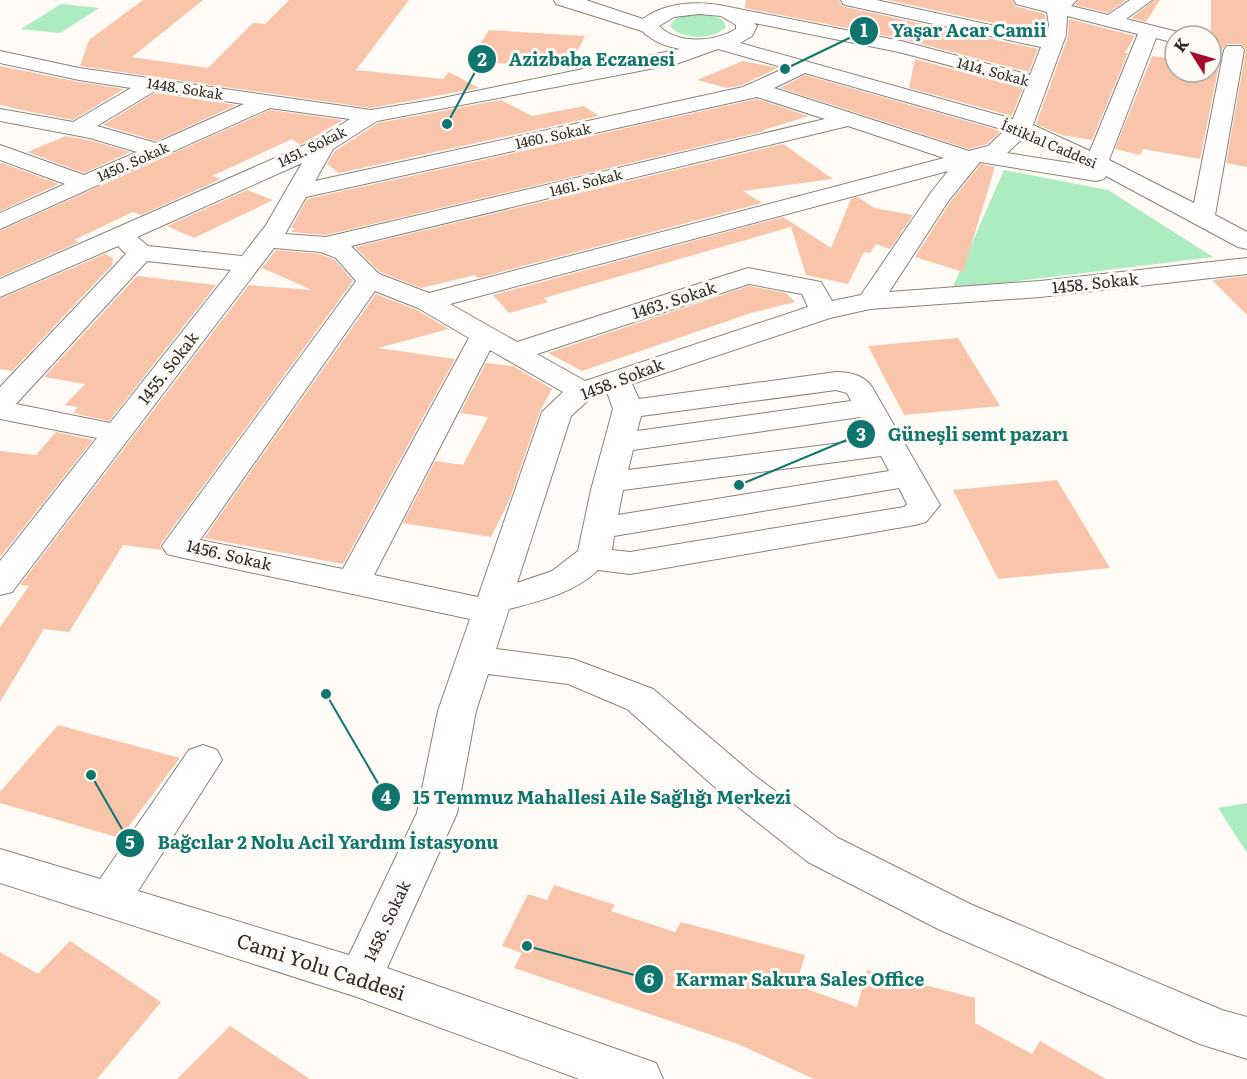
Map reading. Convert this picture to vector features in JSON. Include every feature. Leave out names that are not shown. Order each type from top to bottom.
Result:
[{"type":"street","points":[[563,0],[588,6],[656,33]]},
{"type":"street","points":[[649,0],[691,9]]},
{"type":"street","points":[[724,41],[745,32],[747,26],[733,10],[752,0]]},
{"type":"street","points":[[850,0],[1052,44]]},
{"type":"street","points":[[1023,0],[1061,3],[1111,21],[1163,34]]},
{"type":"street","points":[[1111,21],[1143,0]]},
{"type":"street","points":[[427,302],[996,151],[1021,128],[1052,44],[1059,33],[1061,3]]},
{"type":"street","points":[[656,33],[651,21],[658,16],[691,9]]},
{"type":"street","name":"1414. Sokak","points":[[691,9],[733,10],[901,48],[1038,83]]},
{"type":"street","points":[[1096,163],[1149,31]]},
{"type":"street","points":[[608,70],[640,57],[656,33]]},
{"type":"street","name":"İstiklal Caddesi","points":[[656,33],[686,44],[724,41],[1021,128],[1128,177],[1247,242]]},
{"type":"street","name":"1451. Sokak","points":[[0,289],[131,244],[307,150],[324,145],[370,117],[676,58],[724,41]]},
{"type":"street","points":[[1203,217],[1241,52],[1223,48]]},
{"type":"street","name":"1448. Sokak","points":[[0,57],[79,74],[370,117]]},
{"type":"street","name":"1460. Sokak","points":[[297,192],[695,105],[755,89],[804,66]]},
{"type":"street","points":[[77,129],[152,84]]},
{"type":"street","points":[[755,89],[847,120],[976,157],[1128,177]]},
{"type":"street","name":"1450. Sokak","points":[[0,222],[266,102]]},
{"type":"street","points":[[0,115],[77,129],[159,151]]},
{"type":"street","name":"1461. Sokak","points":[[326,245],[847,120]]},
{"type":"street","name":"1455. Sokak","points":[[0,584],[268,240],[324,145]]},
{"type":"street","points":[[2,154],[86,184]]},
{"type":"street","points":[[870,302],[940,196],[976,157]]},
{"type":"street","points":[[268,240],[326,245],[345,253],[370,280],[427,302],[582,391]]},
{"type":"street","points":[[0,404],[131,244],[249,264]]},
{"type":"street","name":"1458. Sokak","points":[[360,978],[437,813],[458,711],[557,412],[582,391],[823,311],[870,302],[1040,289],[1247,266]]},
{"type":"street","name":"1463. Sokak","points":[[514,352],[748,276],[812,288],[823,311]]},
{"type":"street","name":"1456. Sokak","points":[[370,280],[179,546],[353,582],[491,606]]},
{"type":"street","points":[[353,582],[484,336]]},
{"type":"street","points":[[491,606],[564,579],[579,570],[597,542],[609,482],[628,409],[623,391],[612,381]]},
{"type":"street","points":[[597,542],[908,477],[858,387],[845,381],[628,409]]},
{"type":"street","points":[[619,443],[869,407]]},
{"type":"street","points":[[0,410],[117,433]]},
{"type":"street","points":[[609,482],[891,446]]},
{"type":"street","points":[[474,659],[573,672],[640,699],[741,787],[823,850],[955,917],[1216,1029],[1247,1038]]},
{"type":"street","points":[[109,900],[203,760]]},
{"type":"street","name":"Cami Yolu Caddesi","points":[[0,866],[360,978],[639,1079]]},
{"type":"green space","points":[[61,4],[99,8],[60,33],[21,29]]},
{"type":"green space","points":[[699,15],[719,18],[726,27],[714,34],[698,37],[682,34],[670,26],[678,18]]},
{"type":"green space","points":[[1004,170],[1108,190],[1213,257],[952,289]]},
{"type":"green space","points":[[1247,803],[1247,853],[1218,808]]},
{"type":"building","points":[[143,0],[203,0],[132,57],[208,68],[253,23],[265,24],[289,0],[409,0],[356,70],[443,79],[449,72],[479,88],[371,108],[80,66],[89,40]]},
{"type":"building","points":[[746,0],[839,0],[842,6],[850,8],[1038,49],[1029,72],[902,39],[745,8]]},
{"type":"building","points":[[887,0],[1012,0],[1015,6],[1045,14],[1047,25],[1044,34]]},
{"type":"building","points":[[1079,0],[1126,0],[1108,13],[1075,5]]},
{"type":"building","points":[[1154,0],[1160,0],[1146,22],[1131,18]]},
{"type":"building","points":[[1211,0],[1247,0],[1247,167],[1226,163],[1246,50],[1241,44],[1227,44],[1223,49],[1223,24],[1211,24]]},
{"type":"building","points":[[1069,19],[1135,36],[1125,53],[1128,53],[1092,140],[1061,135],[1036,124],[1068,36]]},
{"type":"building","points":[[489,30],[585,36],[569,68],[469,61]]},
{"type":"building","points":[[1152,56],[1163,57],[1163,84],[1215,84],[1200,159],[1143,149],[1140,155],[1115,149]]},
{"type":"building","points":[[915,59],[1023,88],[1012,116],[909,88]]},
{"type":"building","points":[[743,61],[778,68],[742,85],[727,88],[697,80]]},
{"type":"building","points":[[0,66],[124,89],[73,120],[0,105]]},
{"type":"building","points":[[805,75],[1001,131],[987,144],[969,149],[780,88]]},
{"type":"building","points":[[155,93],[236,105],[156,141],[103,125]]},
{"type":"building","points":[[757,99],[809,116],[763,130],[765,131],[326,235],[291,232],[295,228],[291,228],[307,199]]},
{"type":"building","points":[[501,100],[532,116],[584,106],[599,116],[339,173],[327,164],[335,151],[378,123]]},
{"type":"building","points":[[270,110],[343,120],[300,145],[292,139],[212,176],[221,179],[141,215],[133,212],[74,240],[79,242],[0,277],[0,231]]},
{"type":"building","points":[[66,136],[130,152],[84,173],[27,152]]},
{"type":"building","points":[[783,144],[833,179],[743,191],[762,203],[478,278],[475,275],[421,288],[380,272],[355,247]]},
{"type":"building","points":[[0,164],[59,184],[0,211]]},
{"type":"building","points":[[981,164],[995,167],[963,272],[915,257],[951,201]]},
{"type":"building","points":[[247,190],[273,200],[194,238],[167,226]]},
{"type":"building","points":[[858,197],[874,208],[913,215],[890,249],[876,244],[870,253],[864,252],[848,284],[806,275],[791,227],[544,298],[548,302],[509,313],[493,295],[783,217],[831,248],[851,199]]},
{"type":"building","points":[[276,250],[320,254],[335,260],[353,281],[160,545],[162,550],[123,545],[69,632],[44,629],[0,702],[0,627],[29,586],[20,585],[249,285],[312,290],[262,268]]},
{"type":"building","points":[[105,254],[113,258],[112,265],[12,371],[0,369],[0,299]]},
{"type":"building","points":[[137,276],[216,285],[109,421],[73,413],[78,407],[65,405],[85,384],[44,377]]},
{"type":"building","points":[[1247,276],[1247,315],[1212,280]]},
{"type":"building","points":[[749,286],[786,293],[795,302],[751,313],[582,371],[548,353]]},
{"type":"building","points":[[376,294],[417,310],[449,329],[378,348],[455,359],[343,564],[204,538]]},
{"type":"building","points":[[958,338],[1000,406],[904,415],[868,346]]},
{"type":"building","points":[[486,363],[513,366],[552,389],[540,411],[509,501],[491,537],[403,523],[435,461],[463,465],[488,417],[460,413]]},
{"type":"building","points":[[56,432],[93,440],[0,557],[0,451],[36,455]]},
{"type":"building","points":[[1057,480],[1110,568],[998,579],[953,490]]},
{"type":"building","points":[[58,725],[180,758],[120,838],[0,803],[0,792]]},
{"type":"building","points":[[554,885],[615,905],[611,911],[675,932],[681,922],[805,955],[796,985],[857,1007],[867,970],[975,998],[975,1023],[1032,1054],[1040,1041],[1106,1079],[814,1079],[738,1044],[514,968],[522,953],[502,946],[528,894],[547,900]]},
{"type":"building","points":[[70,941],[161,1002],[97,1079],[0,1079],[0,952],[38,974]]},
{"type":"building","points":[[230,1026],[310,1079],[177,1079]]},
{"type":"place","name":"Yaşar Acar Camii","points":[[785,69]]},
{"type":"place","name":"Azizbaba Eczanesi","points":[[447,124]]},
{"type":"place","name":"Güneşli semt pazarı","points":[[739,485]]},
{"type":"place","name":"15 Temmuz Mahallesi Aile Sağlığı Merkezi","points":[[326,694]]},
{"type":"place","name":"Bağcılar 2 Nolu Acil Yardım İstasyonu","points":[[91,775]]},
{"type":"place","name":"Karmar Sakura Sales Office","points":[[527,946]]}]
